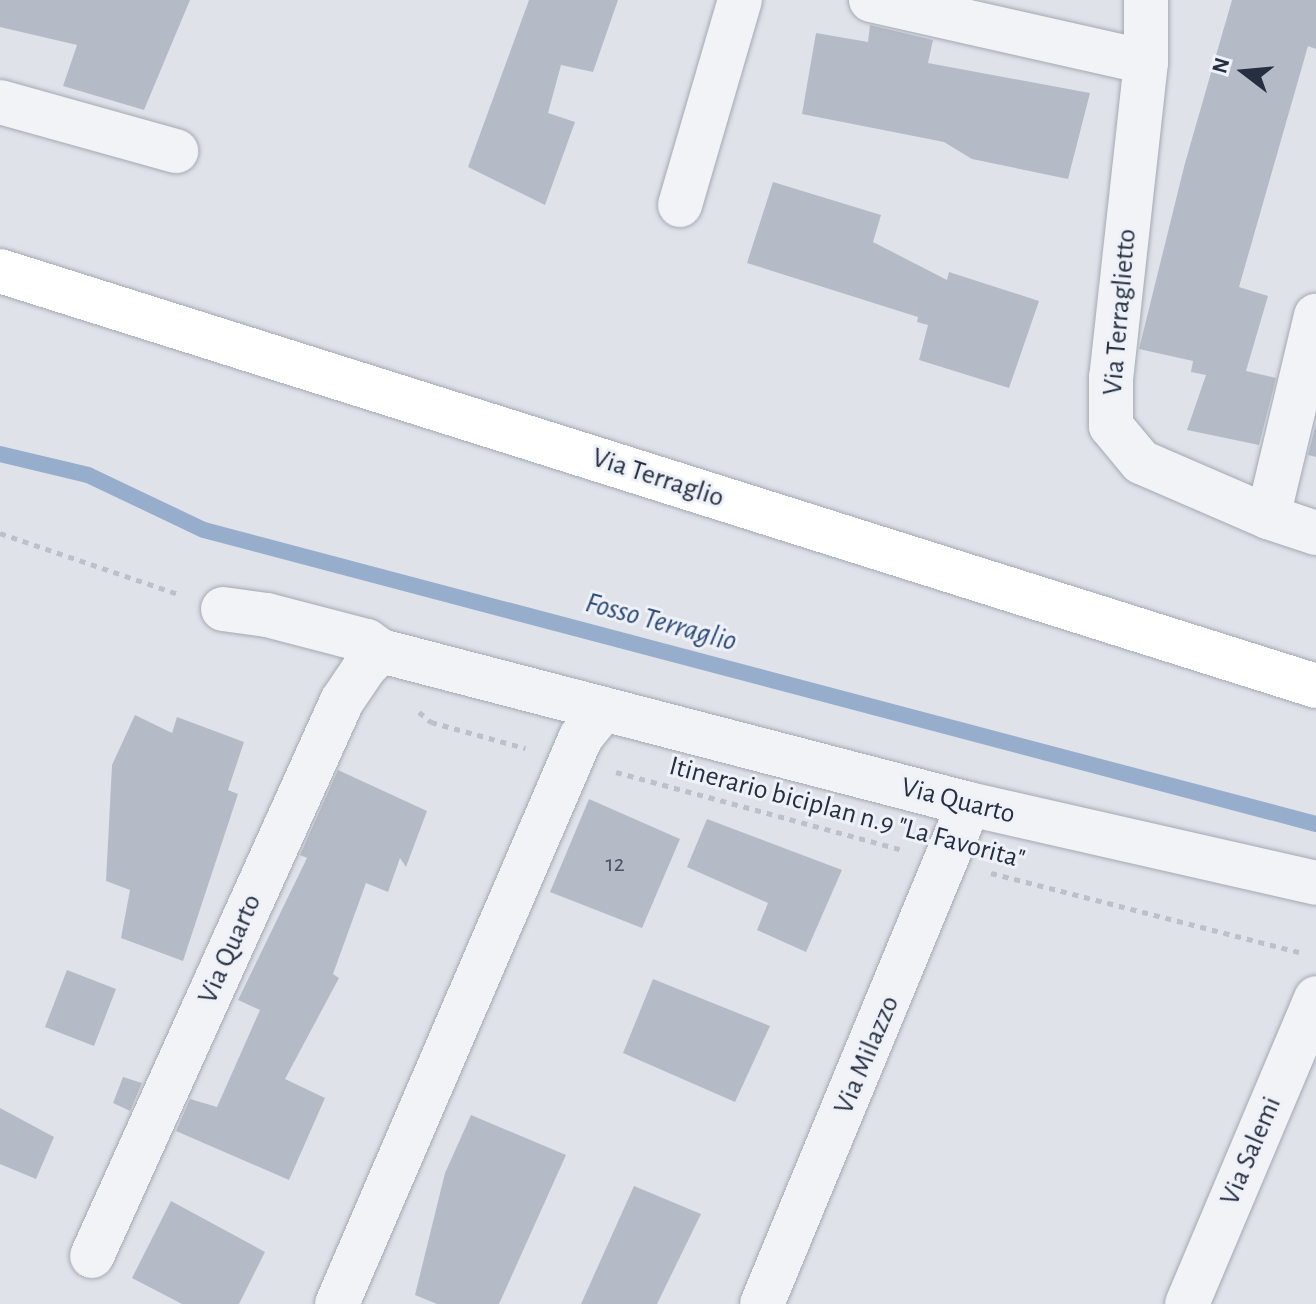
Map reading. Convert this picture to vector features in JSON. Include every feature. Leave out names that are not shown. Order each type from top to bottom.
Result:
[{"type":"main road","name":"Via Terraglio","points":[[0,271],[1316,686]]},
{"type":"street","points":[[680,205],[740,0]]},
{"type":"street","points":[[871,0],[1146,62]]},
{"type":"street","name":"Via Terraglietto","points":[[1146,0],[1146,62],[1111,377],[1111,426],[1141,462],[1268,517],[1316,533]]},
{"type":"street","points":[[0,102],[176,151]]},
{"type":"street","points":[[1268,517],[1316,316]]},
{"type":"street","name":"Via Quarto","points":[[223,609],[267,615],[367,641],[381,651],[969,804],[1316,883]]},
{"type":"street","name":"Via Quarto","points":[[92,1256],[342,701],[364,668],[381,651]]},
{"type":"street","points":[[337,1304],[571,760],[587,727],[603,710]]},
{"type":"street","name":"Via Milazzo","points":[[762,1304],[948,862],[969,804]]},
{"type":"street","name":"Via Salemi","points":[[1187,1304],[1316,998]]},
{"type":"path","points":[[0,533],[223,609]]},
{"type":"path","name":"Itinerario biciplan n.9 \"La Favorita\"","points":[[411,705],[431,722],[948,862],[1301,952]]},
{"type":"building","points":[[0,0],[190,0],[144,110],[63,86],[77,45],[0,27]]},
{"type":"building","points":[[529,0],[618,0],[593,72],[561,65],[548,113],[575,122],[545,205],[468,167]]},
{"type":"building","points":[[1232,0],[1316,0],[1316,49],[1308,46],[1239,287],[1268,296],[1246,371],[1276,378],[1259,445],[1187,430],[1206,375],[1191,372],[1193,361],[1139,349],[1185,163]]},
{"type":"building","points":[[870,25],[933,40],[928,63],[1090,93],[1068,179],[972,159],[944,142],[802,114],[816,33],[868,42]]},
{"type":"building","points":[[773,182],[881,215],[873,242],[947,280],[949,272],[1039,301],[1009,388],[919,360],[928,325],[917,322],[918,317],[747,263]]},
{"type":"building","points":[[1316,424],[1316,457],[1308,455]]},
{"type":"building","points":[[135,715],[172,733],[177,717],[244,742],[228,790],[238,794],[183,961],[121,938],[130,890],[106,881],[112,765]]},
{"type":"building","points":[[338,770],[427,811],[406,867],[400,858],[388,892],[366,883],[333,974],[339,978],[285,1079],[325,1098],[289,1180],[176,1131],[190,1099],[217,1107],[260,1010],[238,1000],[307,858],[300,855]]},
{"type":"building","points":[[589,799],[680,839],[642,928],[550,892]]},
{"type":"building","points":[[707,819],[842,870],[806,952],[757,930],[768,903],[687,867]]},
{"type":"building","points":[[67,970],[116,989],[94,1046],[45,1027]]},
{"type":"building","points":[[653,979],[770,1026],[735,1102],[623,1053]]},
{"type":"building","points":[[123,1077],[142,1083],[130,1111],[113,1103]]},
{"type":"building","points":[[0,1108],[54,1137],[36,1179],[0,1164]]},
{"type":"building","points":[[471,1115],[566,1155],[499,1304],[437,1304],[415,1295],[445,1173]]},
{"type":"building","points":[[634,1186],[701,1214],[657,1304],[581,1304]]},
{"type":"building","points":[[171,1201],[265,1252],[239,1304],[182,1304],[132,1278]]},
{"type":"waterway","name":"Fosso Terraglio","points":[[0,454],[88,475],[204,530],[1316,824]]}]
